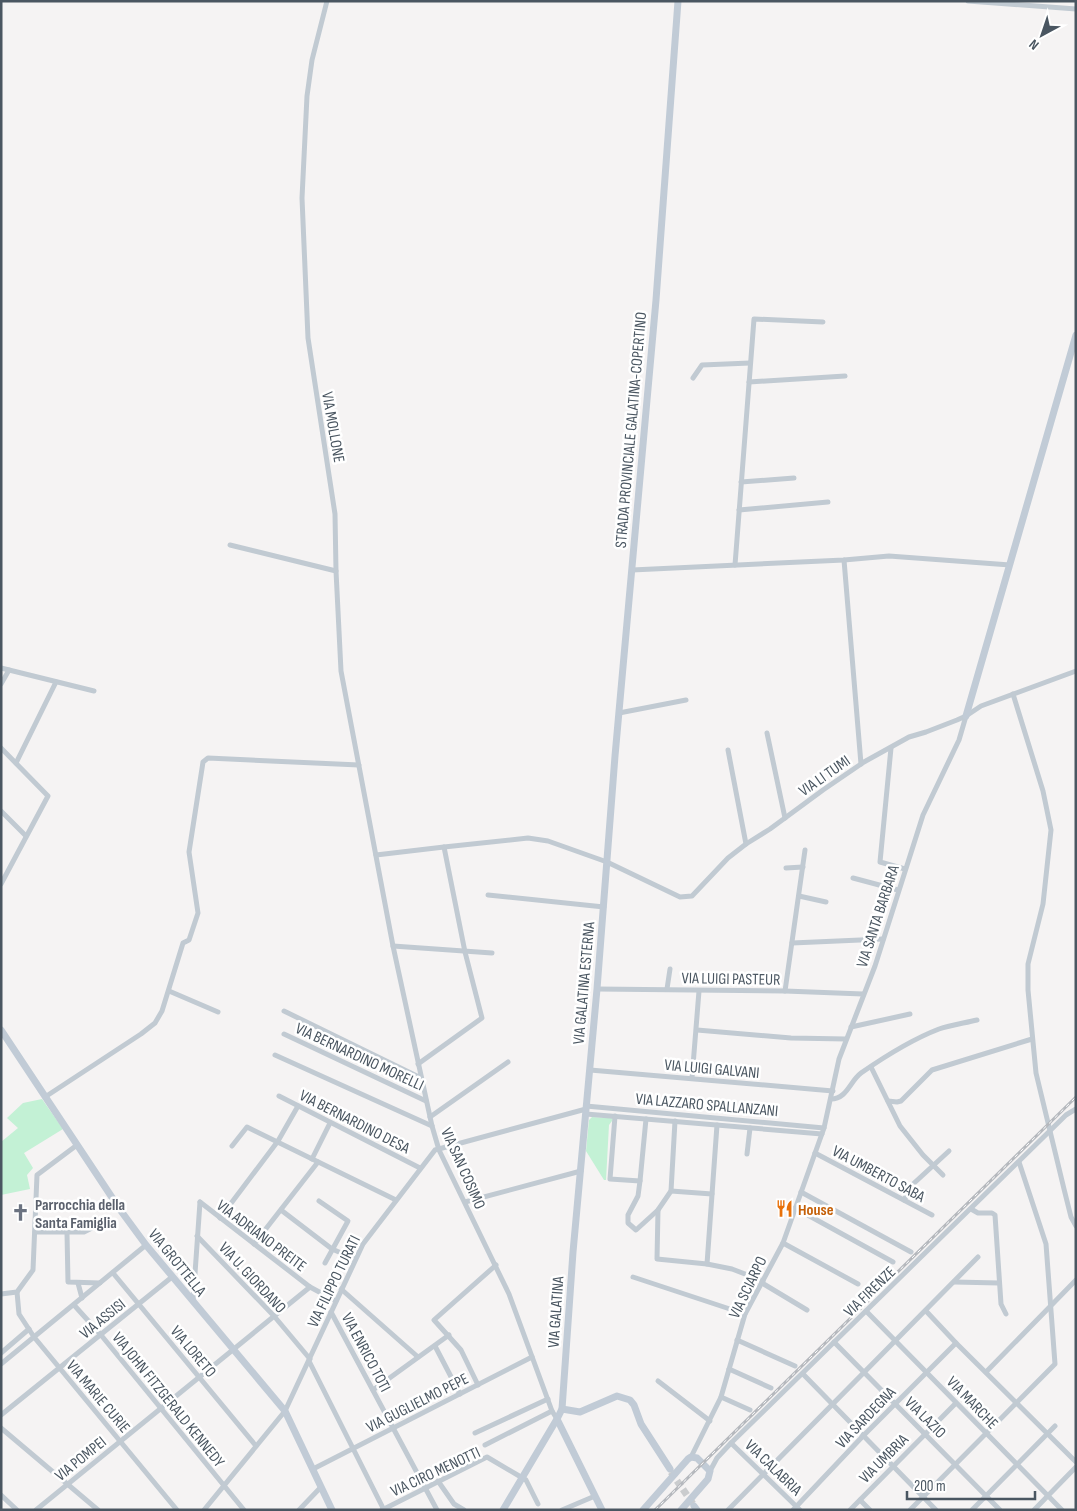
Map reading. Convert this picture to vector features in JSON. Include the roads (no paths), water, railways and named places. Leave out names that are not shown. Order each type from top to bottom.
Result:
[{"type":"street","name":"VIA MOLLONE","points":[[327,1],[312,60],[302,198],[308,338],[335,514],[341,672],[376,855]]},
{"type":"street","name":"STRADA PROVINCIALE GALATINA-COPERTINO","points":[[607,862],[656,300],[678,1]]},
{"type":"street","points":[[968,1],[1076,9]]},
{"type":"street","points":[[735,565],[754,319],[823,322]]},
{"type":"street","points":[[966,716],[1076,335]]},
{"type":"street","points":[[693,378],[702,365],[750,363]]},
{"type":"street","points":[[749,382],[845,376]]},
{"type":"street","points":[[741,482],[794,478]]},
{"type":"street","points":[[739,510],[828,502]]},
{"type":"street","points":[[230,545],[336,571]]},
{"type":"street","points":[[632,570],[844,560],[889,556],[1010,565]]},
{"type":"street","points":[[844,560],[861,764]]},
{"type":"street","points":[[1,668],[94,691]]},
{"type":"street","points":[[1,684],[10,670]]},
{"type":"street","name":"VIA LI TUMI","points":[[607,862],[680,897],[692,896],[728,858],[746,844],[861,764],[891,748],[908,736],[926,732],[966,716],[981,706],[1076,671]]},
{"type":"street","points":[[16,763],[56,682]]},
{"type":"street","points":[[1013,694],[1043,791],[1051,830],[1043,904],[1028,964],[1028,990],[1036,1073],[1049,1132],[1069,1208],[1076,1226]]},
{"type":"street","points":[[619,713],[686,700]]},
{"type":"street","name":"VIA SANTA BARBARA","points":[[824,1128],[839,1059],[875,966],[923,815],[959,740],[966,716]]},
{"type":"street","points":[[768,733],[785,818]]},
{"type":"street","points":[[1,748],[48,796],[1,884]]},
{"type":"street","points":[[891,748],[880,862],[905,869]]},
{"type":"street","points":[[728,750],[746,844]]},
{"type":"street","points":[[45,1097],[117,1051],[155,1023],[162,1011],[183,943],[189,940],[198,913],[189,852],[203,762],[208,758],[359,765]]},
{"type":"street","points":[[1,811],[26,836]]},
{"type":"street","points":[[376,855],[528,838],[548,841],[607,862]]},
{"type":"street","points":[[418,1064],[482,1018],[465,952],[444,847]]},
{"type":"street","points":[[785,991],[805,850]]},
{"type":"street","name":"VIA SAN COSIMO","points":[[376,855],[418,1064],[439,1150],[509,1294],[552,1411],[557,1419]]},
{"type":"street","name":"VIA GALATINA ESTERNA","points":[[586,1110],[607,862]]},
{"type":"street","points":[[786,868],[803,867]]},
{"type":"street","points":[[853,878],[898,890]]},
{"type":"street","points":[[488,895],[604,907]]},
{"type":"street","points":[[799,896],[826,902]]},
{"type":"street","points":[[792,943],[884,939]]},
{"type":"street","points":[[393,946],[492,953]]},
{"type":"street","points":[[667,989],[670,969]]},
{"type":"street","name":"VIA LUIGI PASTEUR","points":[[597,989],[785,991],[864,994]]},
{"type":"street","points":[[169,991],[218,1012]]},
{"type":"street","points":[[692,1078],[699,991]]},
{"type":"street","points":[[284,1012],[421,1078]]},
{"type":"street","points":[[851,1027],[910,1014]]},
{"type":"street","points":[[831,1099],[837,1099],[843,1095],[860,1074],[927,1034],[941,1028],[977,1020]]},
{"type":"street","name":"VIA GROTTELLA","points":[[1,1030],[121,1211],[146,1245],[285,1411],[332,1510]]},
{"type":"street","points":[[697,1030],[791,1038],[846,1039]]},
{"type":"street","name":"VIA BERNARDINO MORELLI","points":[[284,1034],[426,1101]]},
{"type":"street","points":[[888,1101],[897,1102],[901,1100],[932,1070],[1032,1039]]},
{"type":"street","points":[[275,1055],[432,1126]]},
{"type":"street","points":[[430,1117],[508,1062]]},
{"type":"street","points":[[871,1067],[900,1126],[943,1175]]},
{"type":"street","name":"VIA LUIGI GALVANI","points":[[590,1070],[833,1091]]},
{"type":"street","name":"VIA BERNARDINO DESA","points":[[279,1096],[420,1168]]},
{"type":"street","points":[[220,1218],[278,1141],[298,1106]]},
{"type":"street","name":"VIA FIRENZE","points":[[710,1471],[717,1458],[731,1443],[1066,1115],[1076,1109]]},
{"type":"street","points":[[439,1150],[586,1110]]},
{"type":"street","name":"VIA LAZZARO SPALLANZANI","points":[[586,1110],[615,1116],[822,1134]]},
{"type":"street","name":"VIA LAZZARO SPALLANZANI","points":[[586,1110],[824,1128]]},
{"type":"street","name":"VIA GALATINA","points":[[503,1510],[562,1409],[586,1110]]},
{"type":"street","points":[[615,1116],[610,1179],[640,1181]]},
{"type":"street","points":[[646,1119],[638,1196],[628,1215],[628,1223],[636,1230],[658,1210],[671,1191],[675,1121]]},
{"type":"street","points":[[254,1244],[281,1210],[315,1161],[330,1123]]},
{"type":"street","points":[[707,1264],[717,1125]]},
{"type":"street","points":[[232,1146],[246,1127],[396,1200]]},
{"type":"street","points":[[747,1154],[750,1128]]},
{"type":"street","name":"VIA SCIARPO","points":[[692,1457],[721,1397],[745,1314],[783,1243],[824,1128]]},
{"type":"street","points":[[1,1294],[17,1292],[34,1270],[37,1176],[77,1145]]},
{"type":"street","name":"VIA FILIPPO TURATI","points":[[204,1510],[285,1411],[355,1259],[369,1234],[434,1150],[439,1150]]},
{"type":"street","points":[[904,1200],[912,1185],[949,1151]]},
{"type":"street","name":"VIA UMBERTO SABA","points":[[815,1153],[932,1215]]},
{"type":"street","points":[[910,1510],[1056,1364],[1046,1244],[1019,1162]]},
{"type":"street","points":[[465,1202],[581,1171]]},
{"type":"street","points":[[671,1191],[712,1194]]},
{"type":"street","points":[[801,1192],[911,1252]]},
{"type":"street","name":"VIA ADRIANO PREITE","points":[[198,1236],[200,1202],[310,1287],[336,1301]]},
{"type":"street","points":[[319,1202],[348,1221],[325,1263]]},
{"type":"street","points":[[795,1208],[893,1262]]},
{"type":"street","points":[[971,1209],[978,1213],[992,1213],[994,1215],[1001,1304],[1006,1314]]},
{"type":"street","points":[[281,1210],[332,1249],[355,1259]]},
{"type":"street","points":[[658,1210],[657,1260],[707,1264],[732,1269],[762,1282],[807,1310]]},
{"type":"street","points":[[35,1232],[84,1232],[100,1224]]},
{"type":"street","points":[[67,1233],[68,1282],[100,1283]]},
{"type":"street","points":[[193,1302],[198,1236]]},
{"type":"street","name":"VIA U. GIORDANO","points":[[198,1236],[274,1316],[310,1360],[383,1509]]},
{"type":"street","points":[[783,1243],[858,1284]]},
{"type":"street","points":[[1,1364],[146,1245]]},
{"type":"street","points":[[728,1510],[831,1404],[926,1311],[978,1256]]},
{"type":"street","points":[[478,1384],[461,1350],[434,1320],[496,1265]]},
{"type":"street","name":"VIA LORETO","points":[[112,1273],[256,1446]]},
{"type":"street","name":"VIA ASSISI","points":[[1,1415],[172,1277]]},
{"type":"street","points":[[633,1277],[745,1314]]},
{"type":"street","points":[[986,1372],[1076,1280]]},
{"type":"street","points":[[954,1282],[999,1283]]},
{"type":"street","points":[[78,1283],[82,1298]]},
{"type":"street","name":"VIA POMPEI","points":[[36,1510],[232,1348],[310,1287]]},
{"type":"street","points":[[342,1289],[418,1357]]},
{"type":"street","name":"VIA MARIE CURIE","points":[[17,1292],[19,1314],[34,1337],[177,1510]]},
{"type":"street","name":"VIA JOHN FITZGERALD KENNEDY","points":[[74,1305],[244,1510]]},
{"type":"street","name":"VIA MARCHE","points":[[866,1311],[1062,1510]]},
{"type":"street","points":[[926,1311],[1076,1462]]},
{"type":"street","name":"VIA ENRICO TOTI","points":[[331,1312],[436,1510]]},
{"type":"street","points":[[1,1353],[29,1330]]},
{"type":"street","points":[[373,1390],[449,1335]]},
{"type":"street","points":[[737,1340],[795,1366]]},
{"type":"street","name":"VIA LAZIO","points":[[834,1342],[1000,1510]]},
{"type":"street","name":"VIA SARDEGNA","points":[[796,1509],[863,1436],[956,1343]]},
{"type":"street","points":[[434,1346],[460,1394]]},
{"type":"street","name":"VIA GUGLIELMO PEPE","points":[[313,1469],[532,1357]]},
{"type":"street","points":[[729,1369],[771,1388]]},
{"type":"street","points":[[803,1374],[936,1510]]},
{"type":"street","points":[[658,1382],[710,1421]]},
{"type":"street","points":[[562,1409],[580,1412],[617,1396],[630,1400],[645,1432],[670,1469]]},
{"type":"street","points":[[721,1397],[750,1410]]},
{"type":"street","points":[[475,1433],[548,1399]]},
{"type":"street","name":"VIA UMBRIA","points":[[850,1510],[956,1402]]},
{"type":"street","points":[[485,1445],[552,1411]]},
{"type":"street","points":[[557,1419],[602,1510]]},
{"type":"street","points":[[972,1510],[1055,1426]]},
{"type":"street","points":[[1,1428],[98,1510]]},
{"type":"street","name":"VIA CALABRIA","points":[[731,1443],[796,1509]]},
{"type":"street","name":"VIA CIRO MENOTTI","points":[[383,1509],[486,1457],[526,1480],[538,1504]]},
{"type":"street","points":[[643,1510],[692,1457],[697,1458],[710,1471],[708,1479],[681,1510]]},
{"type":"street","points":[[1034,1510],[1076,1467]]},
{"type":"street","points":[[438,1481],[454,1504],[464,1510]]},
{"type":"street","points":[[299,1510],[321,1488]]},
{"type":"street","points":[[1,1494],[17,1510]]},
{"type":"street","points":[[562,1510],[595,1496]]},
{"type":"street","points":[[860,1500],[870,1510]]},
{"type":"tunnel","points":[[671,1472],[693,1504]]},
{"type":"railway","points":[[655,1510],[1076,1097]]},
{"type":"place","name":"House","points":[[784,1209]]},
{"type":"place","name":"Parrocchia della Santa Famiglia","points":[[21,1213]]}]
